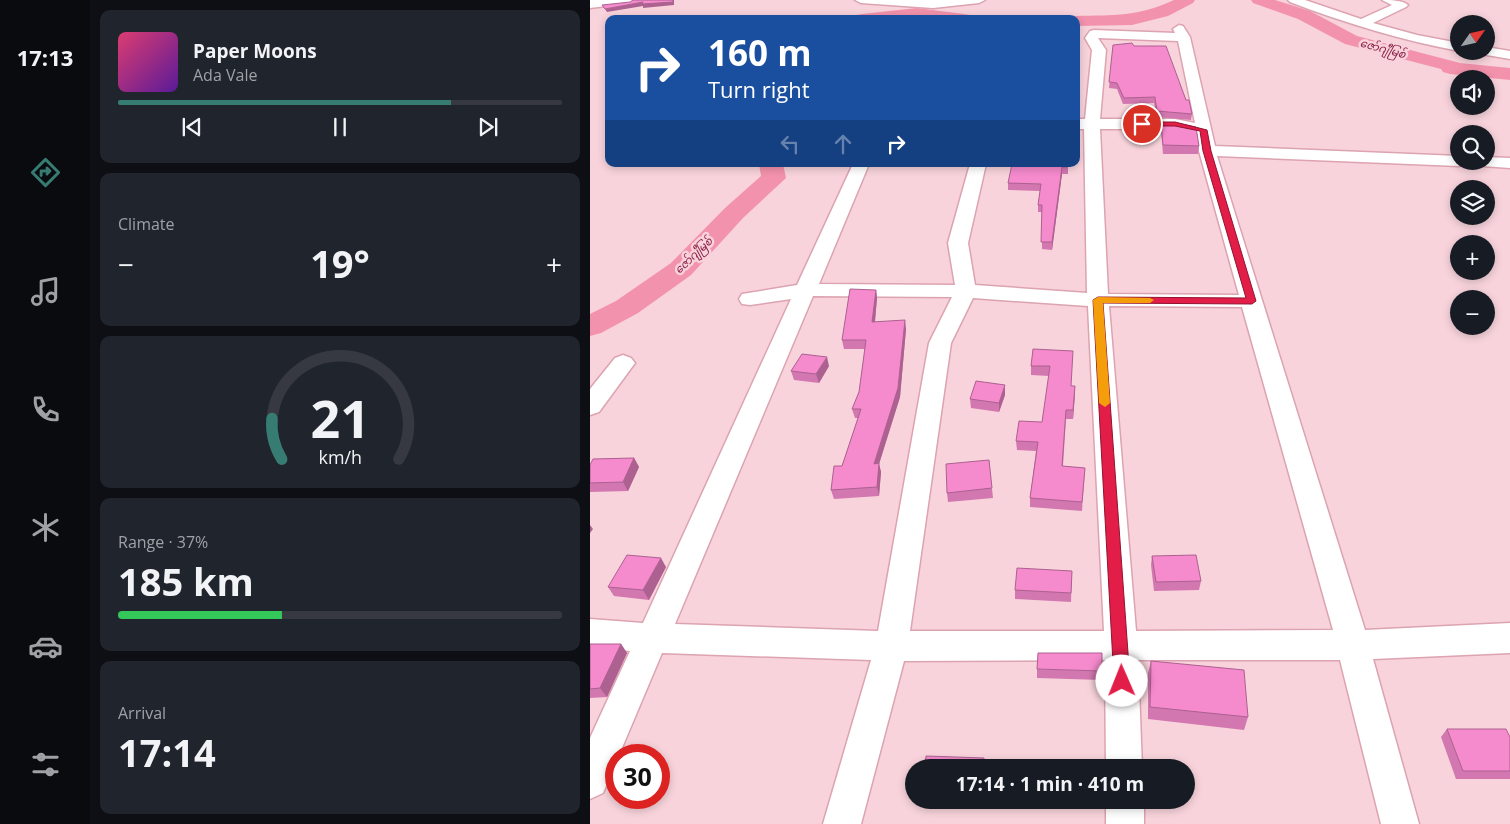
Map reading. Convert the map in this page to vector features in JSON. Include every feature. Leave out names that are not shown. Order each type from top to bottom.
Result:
[{"type":"street","points":[[590,4],[631,0]]},
{"type":"street","points":[[861,0],[933,4],[979,0]]},
{"type":"street","points":[[1294,0],[1362,23],[1428,42],[1450,46]]},
{"type":"street","points":[[1362,23],[1402,6],[1388,0]]},
{"type":"street","points":[[1124,759],[1121,646],[1098,300],[1084,124],[1098,50],[1091,38],[1092,35],[1181,33],[1205,141],[1353,645],[1400,824]]},
{"type":"street","points":[[1495,52],[1510,55]]},
{"type":"street","points":[[1084,124],[1175,124],[1205,141],[1450,160]]},
{"type":"street","points":[[1495,162],[1510,162]]},
{"type":"street","points":[[590,780],[860,167]]},
{"type":"street","points":[[842,824],[892,646],[940,343],[966,290],[958,243],[977,167]]},
{"type":"street","points":[[750,299],[806,290],[966,290],[1098,300],[1252,301]]},
{"type":"street","points":[[590,406],[623,363]]},
{"type":"street","points":[[590,633],[653,638],[892,646],[1353,645],[1510,638]]},
{"type":"street","points":[[1125,809],[1126,824]]},
{"type":"building","points":[[633,0],[673,0],[673,2],[642,4],[643,2],[605,9],[602,5]]},
{"type":"building","points":[[1132,43],[1134,46],[1166,46],[1186,100],[1189,100],[1192,114],[1157,111],[1155,97],[1124,98],[1117,83],[1109,82],[1113,45]]},
{"type":"building","points":[[1161,123],[1176,123],[1196,127],[1199,146],[1163,145]]},
{"type":"building","points":[[1011,167],[1062,167],[1052,242],[1041,242],[1042,205],[1038,205],[1041,184],[1008,183]]},
{"type":"building","points":[[850,289],[876,290],[872,322],[905,320],[898,388],[874,464],[879,463],[877,487],[831,490],[834,466],[842,466],[861,409],[852,409],[859,392],[866,340],[842,340]]},
{"type":"building","points":[[1033,349],[1073,351],[1071,386],[1075,386],[1073,410],[1066,410],[1062,466],[1085,468],[1082,502],[1030,498],[1038,442],[1016,441],[1019,421],[1042,422],[1050,366],[1031,366]]},
{"type":"building","points":[[802,354],[827,357],[816,374],[791,371]]},
{"type":"building","points":[[976,381],[1005,385],[999,403],[970,399]]},
{"type":"building","points":[[634,458],[623,482],[590,483],[590,465],[593,459]]},
{"type":"building","points":[[989,460],[992,488],[947,493],[946,464]]},
{"type":"building","points":[[627,555],[661,558],[643,590],[608,587]]},
{"type":"building","points":[[1196,555],[1201,581],[1156,582],[1152,556]]},
{"type":"building","points":[[1017,568],[1072,571],[1071,593],[1015,590]]},
{"type":"building","points":[[590,644],[621,644],[600,688],[590,689]]},
{"type":"building","points":[[1038,653],[1102,653],[1102,671],[1037,669]]},
{"type":"building","points":[[1151,661],[1244,670],[1248,717],[1150,707]]},
{"type":"building","points":[[1447,729],[1506,729],[1510,737],[1510,771],[1463,771]]},
{"type":"building","points":[[926,756],[984,758],[984,759],[926,759]]},
{"type":"waterway","name":"ဇော်ဂျီမြစ်","points":[[1080,21],[1132,20],[1162,12],[1187,0]]},
{"type":"waterway","name":"ဇော်ဂျီမြစ်","points":[[1259,0],[1304,15],[1351,40],[1452,66],[1450,68],[1510,74]]},
{"type":"waterway","name":"ဇော်ဂျီမြစ်","points":[[899,15],[917,13],[933,15]]},
{"type":"waterway","name":"ဇော်ဂျီမြစ်","points":[[590,326],[627,307],[681,269],[734,213],[774,178],[772,167]]},
{"type":"slow traffic","points":[[1105,403],[1098,300],[1150,300]]},
{"type":"route","points":[[1122,681],[1098,300],[1252,301],[1207,151],[1204,130],[1175,124],[1142,124]]}]
